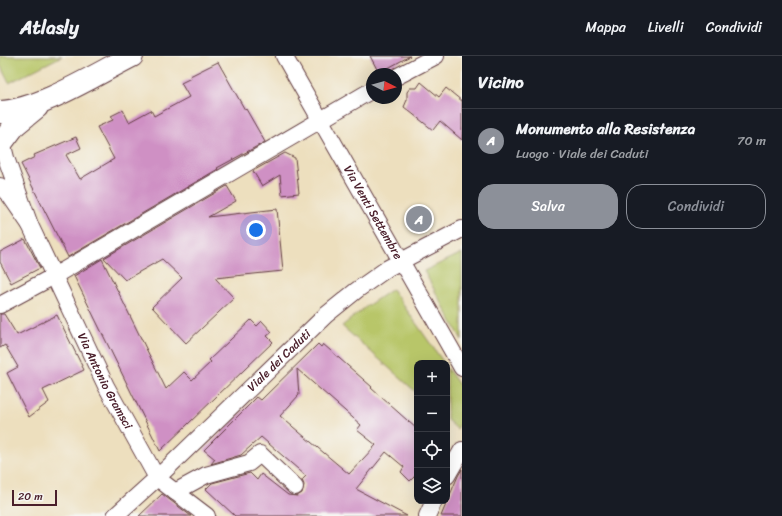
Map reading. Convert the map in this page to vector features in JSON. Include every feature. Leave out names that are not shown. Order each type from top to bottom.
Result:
[{"type":"street","points":[[0,112],[17,109],[46,100],[132,56]]},
{"type":"street","name":"Via Venti Settembre","points":[[284,56],[322,120],[462,368]]},
{"type":"street","points":[[402,74],[436,56]]},
{"type":"street","points":[[0,305],[54,276],[366,94]]},
{"type":"street","points":[[2,143],[15,125],[46,100]]},
{"type":"street","name":"Via Antonio Gramsci","points":[[2,143],[30,225],[106,386],[157,478],[207,516]]},
{"type":"street","name":"Via Antonio Gramsci","points":[[0,186],[10,196],[30,225]]},
{"type":"street","name":"Viale dei Caduti","points":[[115,516],[157,478],[326,315],[357,290],[401,261],[462,229]]},
{"type":"street","points":[[450,471],[462,450]]},
{"type":"street","points":[[175,492],[206,475],[249,463],[260,454],[295,487]]},
{"type":"street","points":[[427,516],[433,504]]},
{"type":"green space","points":[[0,56],[62,56],[9,83],[0,65]]},
{"type":"green space","points":[[462,253],[462,340],[424,271]]},
{"type":"green space","points":[[392,289],[442,360],[414,360],[414,390],[342,326],[367,306]]},
{"type":"green space","points":[[450,372],[462,389],[462,421],[457,429],[450,423]]},
{"type":"building","points":[[370,56],[410,56],[388,68],[376,68]]},
{"type":"building","points":[[218,62],[265,142],[217,168],[218,169],[68,257],[21,164],[35,157],[34,155],[76,137],[81,148],[66,155],[80,179],[114,159],[97,127],[113,120],[111,116],[123,110],[129,122],[151,110],[154,116],[189,97],[181,83],[191,78],[190,76]]},
{"type":"building","points":[[421,82],[439,97],[446,88],[462,101],[462,140],[440,121],[433,130],[404,107],[407,100],[407,92],[410,88],[417,88]]},
{"type":"building","points":[[285,153],[295,158],[299,193],[282,195],[280,175],[262,186],[253,171]]},
{"type":"building","points":[[227,186],[236,201],[208,217],[277,209],[283,271],[215,278],[234,298],[186,343],[152,307],[182,278],[162,259],[125,280],[104,258]]},
{"type":"building","points":[[25,239],[40,268],[11,283],[0,262],[0,252]]},
{"type":"building","points":[[102,259],[166,389],[184,372],[192,380],[211,362],[209,360],[251,320],[257,326],[262,321],[272,332],[267,336],[273,342],[160,451],[74,276]]},
{"type":"building","points":[[0,314],[4,314],[17,335],[57,315],[84,370],[43,390],[49,402],[29,417],[7,373],[18,367],[5,345],[0,348]]},
{"type":"building","points":[[318,344],[321,347],[323,344],[414,426],[414,477],[410,481],[401,472],[404,467],[386,452],[356,489],[407,516],[235,516],[206,489],[212,483],[250,473],[257,480],[261,474],[288,495],[297,496],[302,493],[304,485],[302,480],[306,476],[261,437],[241,455],[211,464],[215,459],[204,450],[257,397],[261,400]],"holes":[[[297,369],[361,425],[357,430],[376,445],[349,474],[280,416],[299,395]]]},
{"type":"building","points":[[462,469],[462,516],[441,516],[446,504],[450,504],[450,495]]},
{"type":"building","points":[[162,494],[170,500],[191,516],[139,516]]},
{"type":"place","name":"Monumento alla Resistenza","points":[[419,219]]}]
